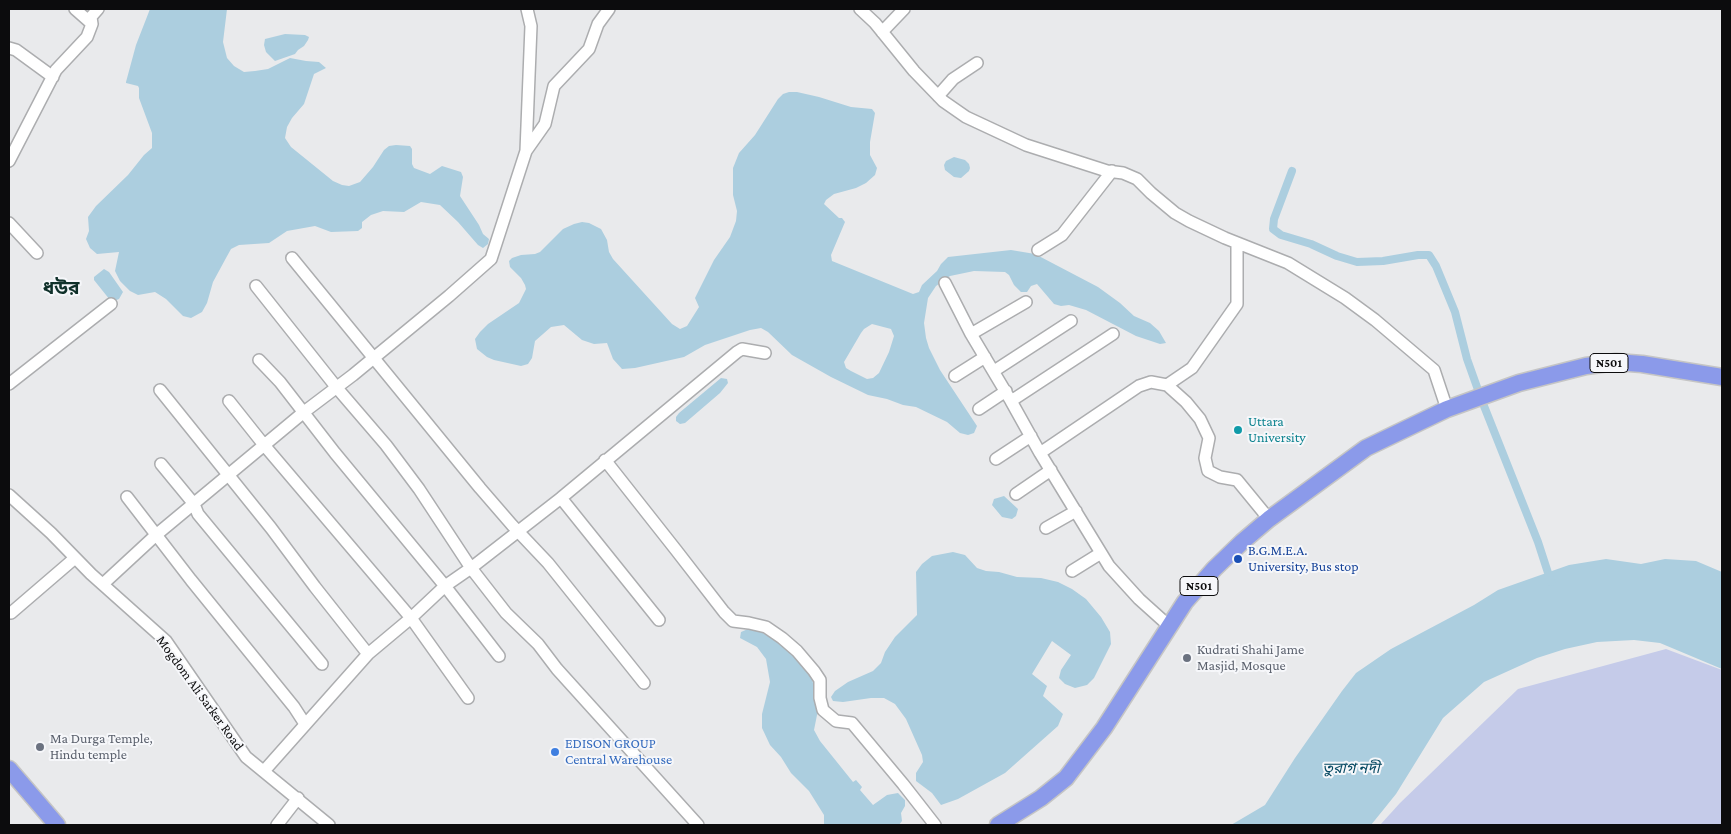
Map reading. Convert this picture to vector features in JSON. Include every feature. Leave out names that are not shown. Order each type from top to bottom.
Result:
[{"type":"highway","name":"N501","points":[[998,825],[1041,798],[1066,778],[1104,728],[1168,626],[1185,602],[1214,569],[1269,519],[1366,448],[1451,408],[1519,383],[1586,366],[1616,362],[1642,364],[1722,377]]},
{"type":"highway","points":[[9,769],[57,825]]},
{"type":"street","points":[[75,9],[92,24]]},
{"type":"street","points":[[9,161],[56,70],[87,37],[92,24],[91,16],[98,9]]},
{"type":"street","points":[[103,584],[156,535],[304,412],[374,358],[491,259],[526,151],[531,26],[527,9]]},
{"type":"street","points":[[526,151],[545,124],[554,86],[589,49],[598,24],[609,9]]},
{"type":"street","points":[[860,9],[875,23],[914,71],[938,96],[966,117],[1026,145],[1123,173],[1137,179],[1151,194],[1175,213],[1237,243],[1288,264],[1345,298],[1376,320],[1434,370],[1451,408]]},
{"type":"street","points":[[882,32],[904,9]]},
{"type":"street","points":[[9,48],[16,50],[53,77]]},
{"type":"street","points":[[938,96],[953,79],[977,63]]},
{"type":"street","points":[[1038,250],[1062,235],[1112,171]]},
{"type":"street","points":[[9,224],[37,253]]},
{"type":"street","points":[[1167,385],[1192,368],[1237,304],[1237,243]]},
{"type":"street","points":[[292,258],[480,488],[548,564],[644,683]]},
{"type":"street","points":[[945,283],[971,334],[1009,396],[1040,454],[1101,553],[1139,600],[1168,626]]},
{"type":"street","points":[[256,286],[414,481],[472,568],[506,613],[538,644],[564,676],[698,825]]},
{"type":"street","points":[[971,334],[1026,302]]},
{"type":"street","points":[[9,384],[111,304]]},
{"type":"street","points":[[994,371],[1071,321]]},
{"type":"street","points":[[979,409],[1009,396],[1113,334]]},
{"type":"street","points":[[264,771],[368,654],[445,586],[472,568],[561,498],[737,352],[742,349],[766,353]]},
{"type":"street","points":[[955,376],[985,357]]},
{"type":"street","points":[[259,360],[280,382],[335,453],[445,586],[498,656]]},
{"type":"street","points":[[1040,454],[1139,386],[1150,382],[1167,385],[1186,402],[1200,419],[1209,438],[1205,458],[1208,471],[1220,477],[1237,480],[1269,519]]},
{"type":"street","points":[[160,390],[271,528],[368,654]]},
{"type":"street","points":[[229,401],[264,446],[411,618],[468,698]]},
{"type":"street","points":[[996,459],[1031,436]]},
{"type":"street","points":[[605,460],[733,621],[766,627],[797,651],[820,680],[820,698],[823,710],[836,721],[852,723],[935,825]]},
{"type":"street","points":[[161,464],[194,504],[198,514],[322,664]]},
{"type":"street","points":[[1016,494],[1051,470]]},
{"type":"street","name":"Mogdom Ali Sarker Road","points":[[9,495],[166,641],[246,757],[329,825]]},
{"type":"street","points":[[127,497],[294,707],[305,724]]},
{"type":"street","points":[[561,498],[659,620]]},
{"type":"street","points":[[1046,528],[1076,511]]},
{"type":"street","points":[[1072,571],[1101,553]]},
{"type":"street","points":[[9,612],[75,558]]},
{"type":"street","points":[[277,825],[298,798]]},
{"type":"shaded area","points":[[1666,649],[1722,670],[1722,825],[1380,825],[1400,803],[1518,689]]},
{"type":"water","points":[[150,9],[227,9],[223,42],[227,58],[234,66],[244,72],[268,69],[290,58],[319,62],[326,68],[314,74],[304,104],[287,127],[285,138],[291,147],[333,181],[349,186],[360,182],[389,146],[410,146],[414,168],[430,174],[442,166],[461,172],[463,177],[460,196],[483,234],[489,239],[488,244],[483,248],[478,245],[440,205],[421,202],[404,212],[383,211],[371,215],[362,222],[362,228],[358,231],[331,232],[315,226],[287,231],[269,243],[239,245],[231,249],[213,282],[207,303],[202,312],[191,318],[183,316],[166,299],[155,292],[138,295],[130,291],[120,281],[115,271],[119,252],[97,254],[90,248],[86,239],[89,231],[88,217],[96,206],[152,148],[152,133],[139,98],[139,88],[138,86],[126,83],[136,45]]},
{"type":"water","points":[[285,34],[309,37],[304,46],[295,54],[275,61],[266,52],[265,39]]},
{"type":"water","points":[[797,92],[851,107],[872,109],[875,113],[870,142],[870,155],[877,168],[875,175],[866,183],[856,188],[834,194],[824,204],[845,222],[831,255],[832,261],[913,294],[919,292],[922,285],[948,257],[1011,250],[1035,254],[1098,287],[1134,316],[1150,323],[1159,331],[1166,343],[1160,344],[1136,336],[1086,310],[1069,305],[1061,306],[1054,304],[1037,284],[1031,286],[1027,292],[1021,292],[1005,272],[974,271],[950,276],[936,286],[928,298],[924,323],[929,348],[940,370],[977,426],[974,433],[968,435],[960,433],[947,422],[916,407],[868,395],[831,377],[792,355],[768,332],[761,328],[705,345],[684,357],[622,369],[613,359],[607,343],[594,344],[582,340],[564,325],[551,327],[535,341],[532,358],[528,364],[521,366],[494,360],[477,349],[475,339],[480,332],[488,324],[519,303],[526,289],[521,278],[510,267],[509,261],[521,255],[540,252],[563,229],[582,222],[601,229],[613,259],[672,324],[680,329],[687,326],[699,307],[695,298],[714,260],[730,237],[736,221],[737,211],[733,195],[733,168],[739,153],[755,135],[783,94]],"holes":[[[872,324],[891,329],[894,336],[879,373],[873,378],[867,379],[846,368],[844,362],[864,329]]]},
{"type":"water","points":[[954,157],[965,160],[969,164],[969,171],[961,178],[954,177],[945,170],[944,165],[946,161]]},
{"type":"water","points":[[104,269],[109,272],[123,292],[119,299],[110,300],[94,280],[94,277]]},
{"type":"water","points":[[721,378],[727,379],[728,383],[720,393],[685,423],[680,424],[676,421],[679,413]]},
{"type":"water","points":[[1004,496],[1018,509],[1016,516],[1012,519],[1002,517],[992,505],[994,499]]},
{"type":"water","points":[[953,552],[965,555],[977,568],[986,571],[1017,577],[1041,578],[1058,582],[1072,589],[1086,599],[1101,617],[1110,632],[1111,644],[1094,678],[1087,685],[1075,688],[1065,684],[1059,678],[1061,670],[1071,655],[1052,641],[1032,674],[1047,686],[1043,696],[1063,714],[1058,726],[1005,773],[958,799],[941,805],[932,793],[916,781],[916,773],[923,762],[922,755],[906,719],[895,704],[884,698],[843,702],[833,701],[831,697],[835,691],[848,682],[873,671],[881,663],[885,652],[895,637],[917,615],[916,572],[932,556]]},
{"type":"water","name":"তুরাগ নদী","points":[[1606,559],[1641,564],[1665,559],[1696,561],[1722,572],[1722,669],[1660,643],[1634,640],[1597,642],[1565,649],[1537,658],[1484,682],[1443,718],[1396,794],[1371,825],[1231,825],[1265,805],[1295,758],[1356,673],[1391,649],[1474,605],[1498,590],[1569,565]]},
{"type":"water","points":[[748,629],[761,632],[778,642],[802,665],[812,679],[814,687],[818,710],[814,730],[820,741],[853,782],[856,780],[862,787],[860,790],[873,805],[887,795],[898,793],[905,800],[905,806],[901,813],[902,821],[899,825],[824,825],[824,815],[809,791],[791,773],[781,757],[770,745],[762,728],[762,714],[770,682],[766,659],[757,647],[740,638],[741,632]]},
{"type":"waterway","points":[[1292,171],[1274,219],[1273,229],[1281,235],[1311,244],[1337,256],[1357,262],[1383,261],[1429,255],[1436,266],[1455,312],[1467,359],[1482,401],[1538,542],[1551,582]]},
{"type":"place","name":"Uttara University","points":[[1238,430]]},
{"type":"place","name":"B.G.M.E.A. University, Bus stop","points":[[1238,559]]},
{"type":"place","name":"Kudrati Shahi Jame Masjid, Mosque","points":[[1187,658]]},
{"type":"place","name":"Ma Durga Temple, Hindu temple","points":[[40,747]]},
{"type":"place","name":"EDISON GROUP Central Warehouse","points":[[555,752]]},
{"type":"district","name":"ধউর","points":[[61,288]]}]
